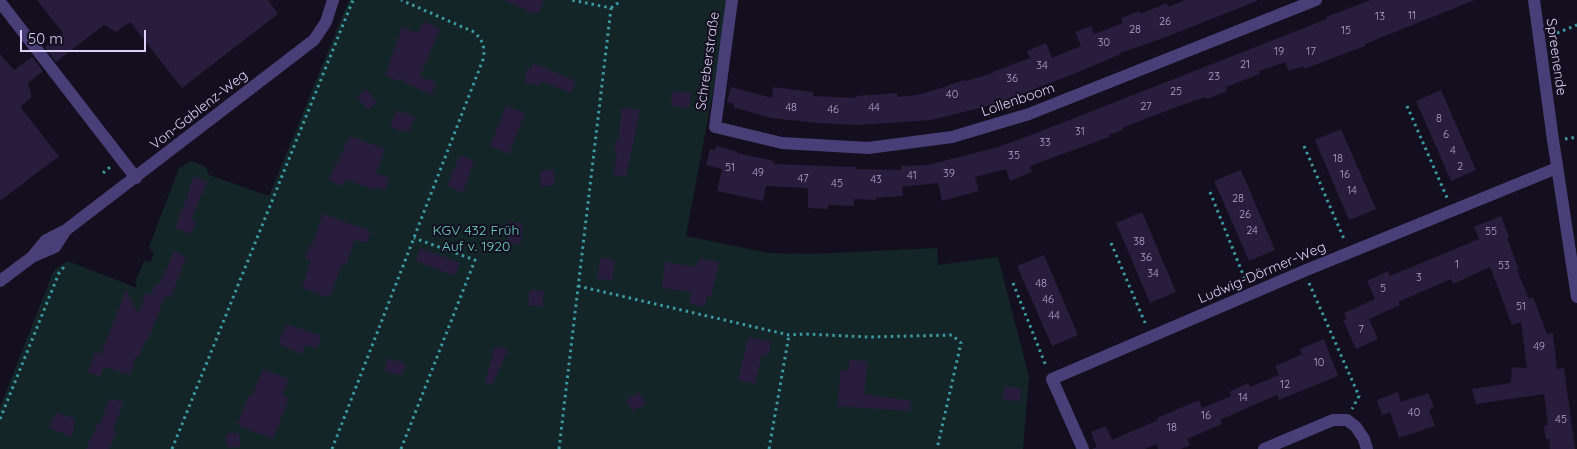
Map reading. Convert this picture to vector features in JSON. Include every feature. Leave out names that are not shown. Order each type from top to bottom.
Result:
[{"type":"street","name":"Von-Gablenz-Weg","points":[[0,281],[32,257],[46,240],[66,230],[136,178],[314,40],[326,22],[332,0]]},
{"type":"street","name":"Schreberstraße","points":[[715,127],[732,0]]},
{"type":"street","name":"Lollenboom","points":[[715,127],[782,143],[868,148],[952,137],[1029,114],[1316,0]]},
{"type":"street","name":"Spreenende","points":[[1534,0],[1577,297]]},
{"type":"street","points":[[0,2],[136,178]]},
{"type":"street","name":"Ludwig-Dörmer-Weg","points":[[1052,379],[1304,270],[1557,168]]},
{"type":"street","points":[[1052,379],[1083,449]]},
{"type":"street","points":[[1264,449],[1333,420],[1347,420],[1356,427],[1364,439],[1367,449]]},
{"type":"path","points":[[172,449],[353,0]]},
{"type":"path","points":[[332,449],[484,57],[484,46],[481,38],[474,32],[401,0]]},
{"type":"path","points":[[571,0],[611,8],[617,4],[617,0]]},
{"type":"path","points":[[559,449],[611,8]]},
{"type":"path","points":[[1557,33],[1577,25]]},
{"type":"path","points":[[1407,106],[1452,210]]},
{"type":"path","points":[[1304,146],[1350,252]]},
{"type":"path","points":[[1210,192],[1251,294]]},
{"type":"path","points":[[401,449],[475,260],[414,238]]},
{"type":"path","points":[[1111,243],[1151,336]]},
{"type":"path","points":[[0,419],[59,273],[64,267]]},
{"type":"path","points":[[1304,270],[1359,396],[1347,420]]},
{"type":"path","points":[[1013,283],[1052,379]]},
{"type":"path","points":[[578,286],[789,335],[869,337],[952,335],[961,343],[937,449]]},
{"type":"path","points":[[769,449],[789,335]]},
{"type":"green space","name":"KGV 432 Früh Auf v. 1920","points":[[349,0],[730,0],[686,236],[769,253],[812,254],[937,248],[938,265],[998,257],[1029,377],[1023,449],[0,449],[0,407],[54,270],[68,261],[137,288],[135,282],[144,261],[150,262],[154,254],[149,247],[179,168],[191,161],[206,167],[209,175],[269,196]]},
{"type":"building","points":[[37,0],[268,0],[278,14],[182,88],[130,22],[116,32],[104,25],[56,62],[45,47],[63,33]]},
{"type":"building","points":[[504,0],[544,0],[539,13],[533,13]]},
{"type":"building","points":[[1185,0],[1257,1],[1120,53],[1071,75],[992,105],[931,120],[858,125],[817,123],[771,118],[733,107],[734,104],[727,102],[731,87],[772,98],[773,87],[813,92],[813,96],[856,98],[856,96],[897,93],[897,97],[917,95],[993,73],[1030,58],[1027,51],[1046,43],[1052,58],[1081,46],[1075,32],[1091,26],[1094,34],[1123,23],[1121,18],[1139,11],[1140,14],[1167,3],[1168,7]]},
{"type":"building","points":[[1371,0],[1475,0],[1304,69],[1303,66],[1289,71],[1285,62],[1259,71],[1260,74],[1226,87],[1227,91],[1207,99],[1206,97],[1179,106],[1122,128],[1123,130],[1109,135],[1109,137],[1030,166],[1032,172],[1010,181],[1006,169],[975,177],[979,191],[942,201],[938,183],[902,187],[903,196],[876,198],[876,200],[854,199],[854,206],[828,205],[828,209],[808,208],[808,188],[766,186],[763,201],[717,191],[722,169],[706,165],[710,149],[715,150],[716,146],[737,153],[774,161],[773,164],[901,170],[901,166],[928,165],[998,147],[1031,135]]},
{"type":"building","points":[[423,21],[440,29],[420,76],[436,83],[432,95],[403,82],[405,77],[400,81],[385,76],[402,27],[418,33]]},
{"type":"building","points":[[0,54],[14,70],[32,57],[43,71],[28,83],[31,98],[20,107],[59,156],[0,201]]},
{"type":"building","points":[[533,63],[576,81],[571,93],[541,81],[540,86],[524,82],[527,68],[531,69]]},
{"type":"building","points":[[366,89],[377,102],[368,110],[357,97]]},
{"type":"building","points":[[1441,90],[1476,170],[1451,181],[1416,101]]},
{"type":"building","points":[[672,91],[691,93],[689,108],[671,106]]},
{"type":"building","points":[[506,106],[525,113],[509,154],[490,146]]},
{"type":"building","points":[[622,108],[640,110],[626,177],[613,174],[617,155],[614,154],[616,140],[618,141]]},
{"type":"building","points":[[397,110],[415,117],[409,132],[404,130],[403,132],[390,127]]},
{"type":"building","points":[[1341,129],[1376,209],[1349,220],[1315,140]]},
{"type":"building","points":[[350,136],[385,149],[376,173],[389,178],[385,190],[376,187],[375,190],[345,179],[343,186],[329,180]]},
{"type":"building","points":[[460,155],[474,161],[463,193],[447,186]]},
{"type":"building","points":[[554,170],[555,185],[541,187],[540,171]]},
{"type":"building","points":[[1241,170],[1275,250],[1249,261],[1214,181]]},
{"type":"building","points":[[193,176],[207,182],[191,220],[196,222],[191,234],[175,228]]},
{"type":"building","points":[[1142,212],[1176,292],[1150,303],[1116,223]]},
{"type":"building","points":[[323,214],[371,231],[367,243],[355,239],[346,266],[342,264],[329,298],[302,288],[311,260],[305,258],[310,245],[312,246]]},
{"type":"building","points":[[1501,216],[1519,270],[1517,270],[1529,299],[1533,297],[1547,334],[1553,333],[1557,369],[1564,368],[1575,449],[1550,449],[1549,439],[1546,439],[1544,426],[1548,425],[1544,394],[1476,404],[1472,389],[1511,383],[1512,367],[1527,368],[1521,322],[1512,325],[1490,267],[1453,284],[1451,279],[1398,302],[1400,305],[1369,319],[1378,339],[1356,349],[1343,320],[1347,319],[1344,313],[1375,299],[1367,281],[1388,271],[1390,276],[1479,239],[1474,227]]},
{"type":"building","points":[[508,222],[523,223],[521,244],[507,243]]},
{"type":"building","points":[[420,248],[460,263],[455,276],[416,261]]},
{"type":"building","points":[[174,251],[186,257],[171,298],[165,296],[148,340],[146,339],[139,357],[136,356],[130,375],[104,367],[100,377],[88,372],[95,352],[101,354],[126,290],[138,314],[146,293],[151,295],[156,283],[160,284]]},
{"type":"building","points":[[1044,255],[1078,335],[1052,346],[1017,266]]},
{"type":"building","points":[[601,257],[615,260],[612,281],[597,278]]},
{"type":"building","points":[[699,258],[719,262],[711,297],[707,296],[705,307],[689,303],[691,292],[662,288],[665,262],[697,267]]},
{"type":"building","points":[[530,290],[544,291],[542,307],[528,305]]},
{"type":"building","points":[[287,324],[321,336],[317,349],[305,345],[302,354],[278,344]]},
{"type":"building","points":[[748,337],[771,342],[768,356],[762,355],[755,384],[738,380]]},
{"type":"building","points":[[1324,339],[1338,376],[1279,400],[1277,395],[1220,420],[1222,424],[1187,439],[1190,445],[1181,449],[1158,449],[1156,444],[1145,449],[1092,449],[1097,447],[1091,432],[1106,426],[1112,440],[1199,400],[1202,408],[1231,396],[1229,392],[1248,383],[1250,387],[1279,375],[1275,366],[1302,354],[1300,349]]},
{"type":"building","points":[[495,346],[508,350],[492,385],[485,382]]},
{"type":"building","points":[[388,358],[406,364],[401,376],[384,370]]},
{"type":"building","points":[[850,359],[868,362],[864,394],[911,401],[910,411],[837,406],[841,370],[848,370]]},
{"type":"building","points":[[263,369],[289,379],[282,396],[289,398],[273,439],[237,425],[249,395],[252,396]]},
{"type":"building","points":[[1005,386],[1022,389],[1019,402],[1002,399]]},
{"type":"building","points":[[639,392],[646,404],[632,411],[626,400]]},
{"type":"building","points":[[1398,392],[1401,402],[1428,393],[1434,407],[1429,410],[1435,426],[1399,438],[1390,412],[1382,415],[1377,400]]},
{"type":"building","points":[[110,398],[123,403],[113,430],[117,431],[109,449],[86,449],[98,423],[100,424]]},
{"type":"building","points":[[56,412],[75,419],[72,437],[49,428]]},
{"type":"building","points":[[239,433],[240,447],[227,447],[226,434]]}]
